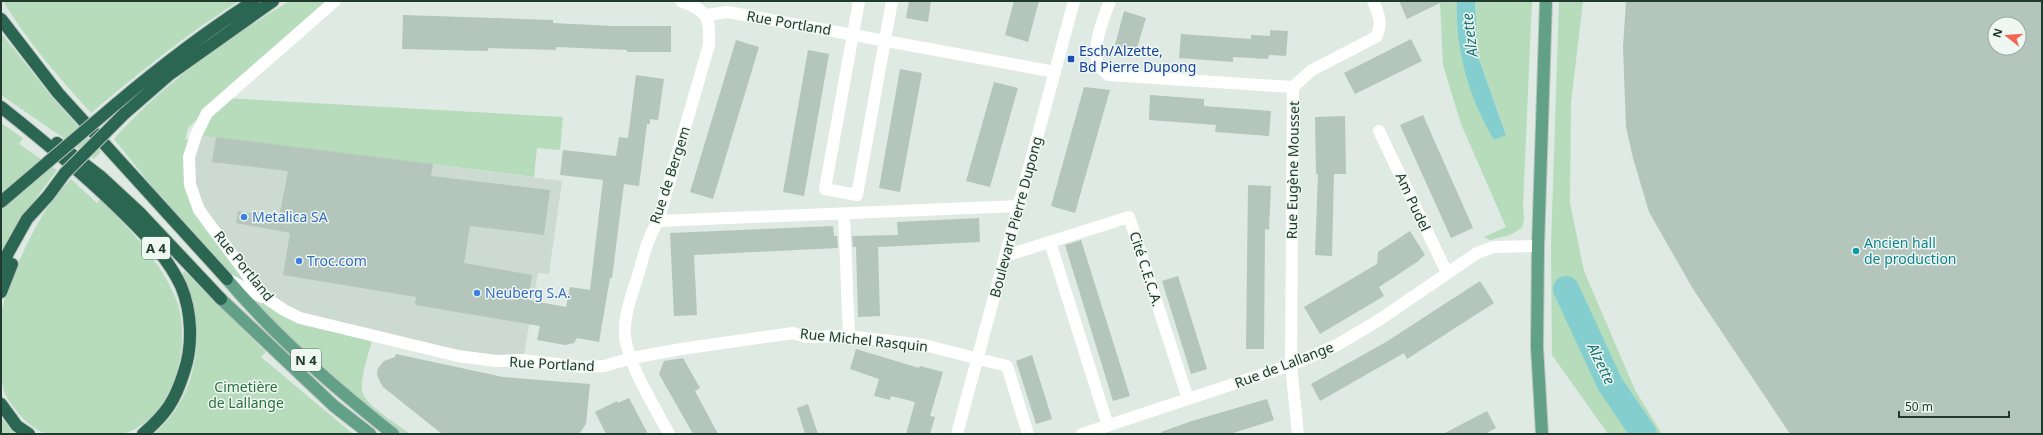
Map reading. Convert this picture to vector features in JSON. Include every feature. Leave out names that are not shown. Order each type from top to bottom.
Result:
[{"type":"highway","points":[[1,202],[161,66],[215,26],[254,1]]},
{"type":"highway","points":[[1,272],[8,253],[27,219],[48,196],[65,173],[124,114],[170,74],[273,1]]},
{"type":"highway","name":"A 4","points":[[1,19],[58,93],[226,279]]},
{"type":"highway","points":[[1,107],[53,139],[100,176],[141,214],[221,299]]},
{"type":"highway","name":"A 4","points":[[1,107],[93,184],[135,224],[162,254],[181,287],[190,324],[190,354],[176,397],[159,420],[143,434]]},
{"type":"highway","points":[[1,292],[30,227],[48,196]]},
{"type":"highway","points":[[1,404],[17,426],[29,434]]},
{"type":"main road","points":[[1542,434],[1537,347],[1538,246],[1546,1]]},
{"type":"main road","name":"N 4","points":[[226,279],[274,331],[393,434]]},
{"type":"main road","name":"N 4","points":[[221,299],[334,406],[370,434]]},
{"type":"main road","points":[[270,346],[298,362],[339,398],[371,416]]},
{"type":"street","name":"Rue Portland","points":[[336,1],[207,113],[196,135],[189,157],[190,186],[199,210],[254,284],[269,300],[300,318],[458,356],[496,361],[523,360],[582,367],[604,366],[632,358]]},
{"type":"street","points":[[681,1],[698,8],[706,15]]},
{"type":"street","points":[[859,1],[825,189],[857,195],[892,1]]},
{"type":"street","name":"Boulevard Pierre Dupong","points":[[957,434],[1074,1]]},
{"type":"street","points":[[1110,1],[1105,13],[1096,47],[1099,66],[1108,75],[1293,88]]},
{"type":"street","name":"Rue Eugène Mousset","points":[[1298,434],[1291,365],[1293,88],[1312,70],[1376,37],[1380,30],[1381,19],[1373,1]]},
{"type":"street","name":"Rue Portland","points":[[706,15],[728,12],[1055,72]]},
{"type":"street","name":"Rue de Bergem","points":[[669,434],[640,379],[632,358],[625,337],[626,316],[651,232],[658,221],[709,45],[710,26],[706,15]]},
{"type":"street","name":"Am Pudel","points":[[1379,131],[1447,274]]},
{"type":"street","points":[[658,221],[1019,206]]},
{"type":"street","points":[[844,214],[849,336]]},
{"type":"street","name":"Cité C.E.C.A.","points":[[1005,256],[1129,216],[1188,399]]},
{"type":"street","points":[[1050,242],[1108,426]]},
{"type":"street","name":"Rue de Lallange","points":[[1082,434],[1291,365],[1337,345],[1379,320],[1478,253],[1494,247],[1538,246]]},
{"type":"street","points":[[226,279],[269,300]]},
{"type":"street","name":"Rue Michel Rasquin","points":[[632,358],[681,349],[793,333],[806,337],[849,336],[924,345],[1007,366],[1028,434]]},
{"type":"shaded area","points":[[196,135],[562,181],[549,274],[538,273],[523,360],[496,361],[300,318],[254,284],[190,185]]},
{"type":"green space","points":[[3,1],[239,1],[182,40],[91,113],[44,59],[12,16]]},
{"type":"green space","points":[[290,1],[327,1],[268,53],[188,128],[185,140],[196,135],[189,157],[199,210],[284,310],[373,337],[363,374],[363,394],[377,410],[410,434],[393,434],[226,279],[114,139],[174,81],[243,30]]},
{"type":"green space","points":[[1440,1],[1457,1],[1494,140],[1506,134],[1478,56],[1475,1],[1532,1],[1523,205],[1524,219],[1522,228],[1510,235],[1490,240],[1484,237],[1506,227],[1461,124],[1443,65]]},
{"type":"green space","points":[[1559,1],[1583,1],[1571,103],[1570,203],[1584,271],[1635,390],[1662,434],[1608,434],[1552,355],[1551,246]]},
{"type":"green space","points":[[1,33],[52,97],[101,152],[94,159],[1,95]]},
{"type":"green space","points":[[224,98],[563,117],[560,150],[537,148],[534,177],[196,135]]},
{"type":"green space","points":[[1,123],[23,138],[19,144],[57,170],[22,217],[1,257]]},
{"type":"green space","points":[[71,179],[97,203],[100,199],[141,242],[166,279],[173,292],[179,309],[182,328],[182,348],[178,368],[171,387],[162,404],[150,418],[135,429],[122,434],[44,433],[27,422],[8,399],[3,388],[1,368],[1,315],[8,288],[14,272],[38,223],[53,199]]},
{"type":"green space","name":"Cimetière de Lallange","points":[[184,271],[266,352],[261,357],[353,434],[154,434],[169,418],[181,400],[190,380],[195,359],[197,338],[195,316],[190,295],[182,275]]},
{"type":"green space","points":[[1,417],[15,434],[1,434]]},
{"type":"water","points":[[1457,1],[1475,1],[1478,56],[1506,135],[1494,140],[1477,107],[1465,73],[1458,37]]},
{"type":"building","points":[[909,1],[931,1],[928,22],[906,18]]},
{"type":"building","points":[[1014,1],[1039,1],[1028,42],[1005,35]]},
{"type":"building","points":[[1399,1],[1444,1],[1407,19]]},
{"type":"building","name":"Ancien hall de production","points":[[1626,1],[2042,1],[2042,434],[1790,434],[1693,289],[1649,212],[1633,158],[1626,127],[1623,47]]},
{"type":"building","points":[[1124,11],[1146,18],[1136,51],[1115,45]]},
{"type":"building","points":[[403,15],[553,20],[553,23],[613,26],[671,26],[671,52],[627,52],[627,50],[556,47],[556,50],[488,48],[488,51],[402,49]]},
{"type":"building","points":[[1270,30],[1288,31],[1286,56],[1269,55],[1268,59],[1233,57],[1233,62],[1179,58],[1181,34],[1251,39],[1251,35],[1270,36]]},
{"type":"building","points":[[1411,39],[1422,61],[1355,94],[1344,73]]},
{"type":"building","points":[[736,40],[759,47],[713,199],[690,192]]},
{"type":"building","points":[[808,50],[829,54],[804,196],[783,192]]},
{"type":"building","points":[[900,69],[922,73],[900,192],[879,188]]},
{"type":"building","points":[[636,75],[664,79],[658,120],[650,119],[650,124],[647,124],[639,186],[624,184],[612,278],[610,278],[599,342],[577,338],[574,343],[565,345],[537,340],[540,326],[415,305],[416,297],[283,275],[290,233],[236,223],[238,211],[279,218],[288,171],[212,162],[216,137],[433,164],[431,176],[550,190],[544,235],[470,226],[464,263],[532,275],[528,300],[566,307],[570,287],[590,290],[603,180],[560,175],[563,150],[616,156],[619,137],[628,138]]},
{"type":"building","points":[[994,82],[1018,88],[990,187],[966,181]]},
{"type":"building","points":[[1084,87],[1110,90],[1075,213],[1051,206]]},
{"type":"building","points":[[1150,95],[1204,99],[1204,106],[1271,111],[1269,136],[1215,132],[1216,125],[1149,120]]},
{"type":"building","points":[[1423,115],[1473,228],[1451,238],[1400,125]]},
{"type":"building","points":[[1345,116],[1346,174],[1334,174],[1332,256],[1315,255],[1318,174],[1316,174],[1315,117]]},
{"type":"building","points":[[1248,185],[1271,186],[1269,230],[1265,229],[1264,349],[1246,349]]},
{"type":"building","points":[[979,218],[980,242],[878,247],[880,316],[858,317],[856,247],[853,247],[852,236],[898,235],[897,222]]},
{"type":"building","points":[[833,226],[834,236],[837,236],[838,248],[694,255],[697,315],[674,316],[670,233]]},
{"type":"building","points":[[1410,231],[1425,255],[1420,260],[1379,287],[1384,296],[1320,334],[1304,307],[1377,264],[1378,252]]},
{"type":"building","points":[[1081,240],[1130,396],[1113,401],[1065,245]]},
{"type":"building","points":[[1178,276],[1207,369],[1191,374],[1162,281]]},
{"type":"building","points":[[1480,281],[1494,303],[1407,359],[1404,353],[1320,401],[1311,384],[1386,342]]},
{"type":"building","points":[[856,349],[919,368],[920,366],[943,372],[930,416],[935,417],[930,434],[906,434],[915,402],[891,396],[890,400],[874,396],[879,379],[850,369]]},
{"type":"building","points":[[396,354],[503,377],[590,384],[586,424],[579,434],[442,434],[383,387],[380,382],[377,374],[378,368],[384,361],[395,357]]},
{"type":"building","points":[[1032,355],[1052,419],[1036,424],[1016,361]]},
{"type":"building","points":[[683,358],[700,388],[695,391],[718,434],[693,434],[659,374],[664,361]]},
{"type":"building","points":[[629,398],[648,434],[606,434],[595,412],[617,401],[618,403]]},
{"type":"building","points":[[1267,399],[1274,420],[1230,434],[1161,434],[1161,432],[1192,421]]},
{"type":"building","points":[[808,404],[818,434],[805,434],[797,408]]},
{"type":"building","points":[[1487,411],[1496,428],[1485,434],[1443,434]]},
{"type":"waterway","name":"Alzette","points":[[1566,289],[1610,384],[1644,434]]},
{"type":"place","name":"Esch/Alzette, Bd Pierre Dupong","points":[[1071,59]]},
{"type":"place","name":"Metalica SA","points":[[244,217]]},
{"type":"place","name":"Ancien hall de production","points":[[1856,251]]},
{"type":"place","name":"Troc.com","points":[[299,261]]},
{"type":"place","name":"Neuberg S.A.","points":[[477,293]]}]
